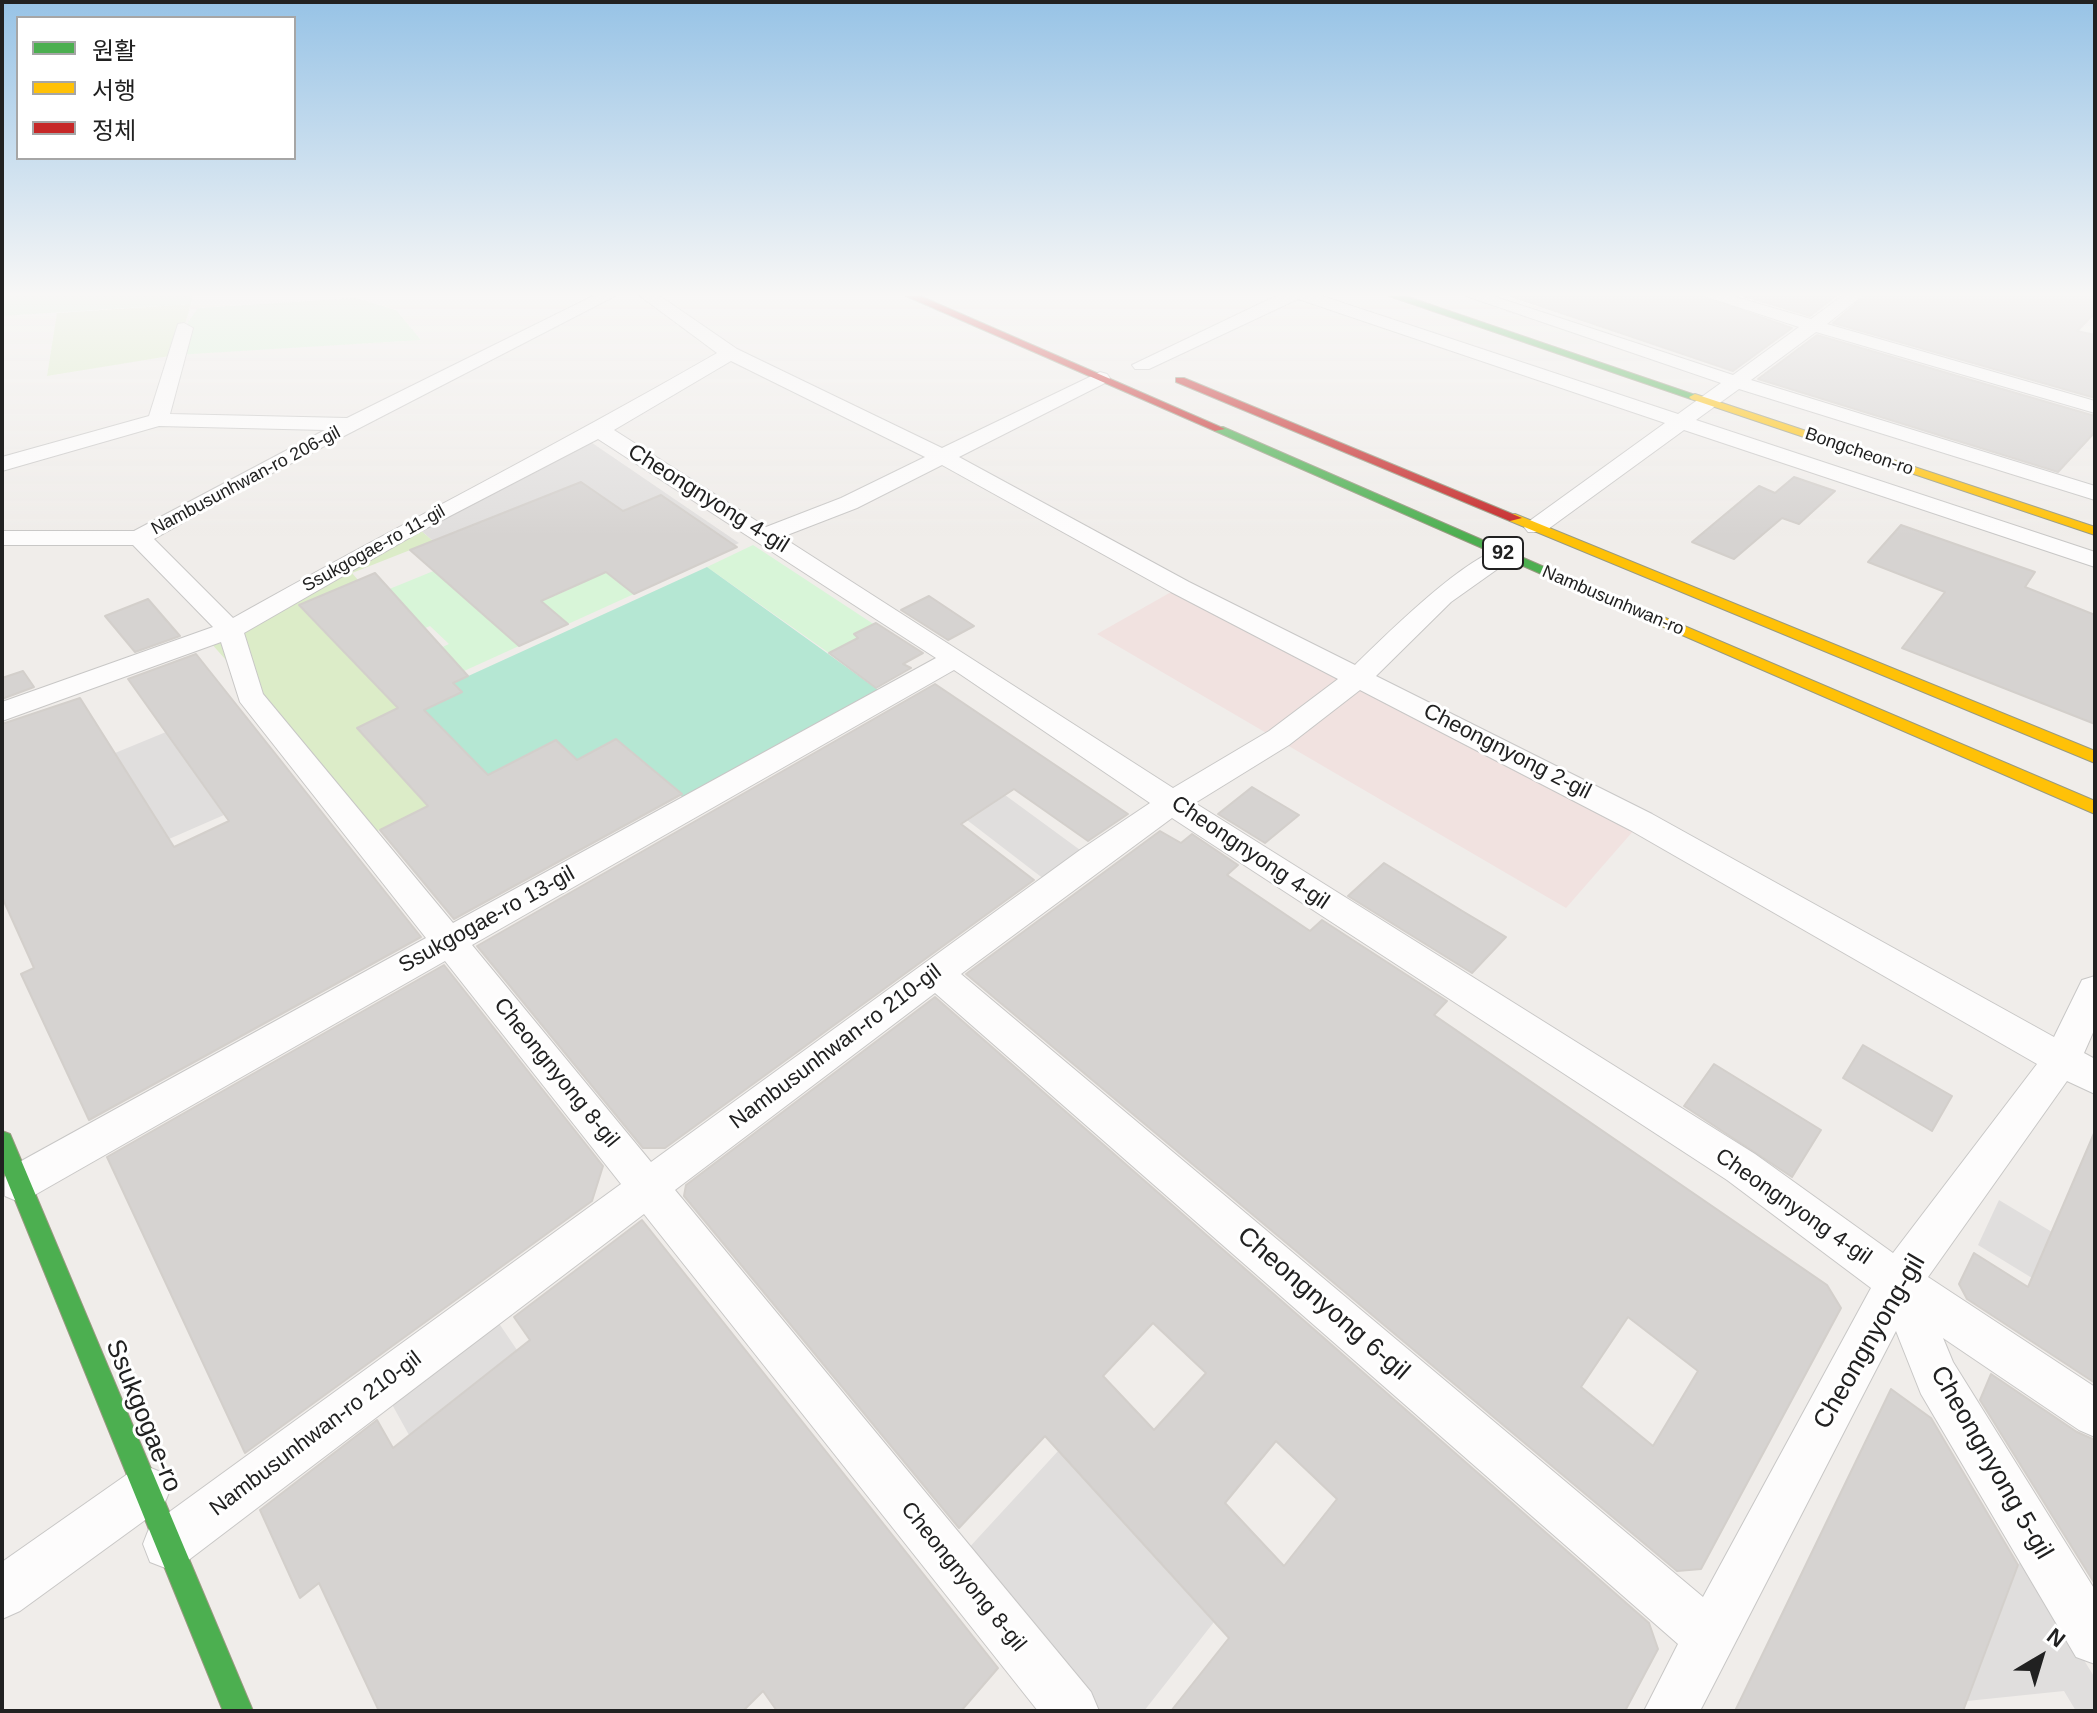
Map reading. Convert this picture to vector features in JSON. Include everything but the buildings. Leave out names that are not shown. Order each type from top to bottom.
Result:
[{"type":"main road","name":"Nambusunhwan-ro","points":[[1095,376],[2095,808]]},
{"type":"main road","name":"Nambusunhwan-ro","points":[[1170,376],[2095,757]]},
{"type":"main road","name":"Bongcheon-ro","points":[[1630,376],[2095,531]]},
{"type":"main road","points":[[1178,412],[1171,404],[1176,396],[1191,392],[1217,395]]},
{"type":"main road","name":"Ssukgogae-ro","points":[[2,1141],[238,1711]]},
{"type":"street","points":[[158,420],[170,376]]},
{"type":"street","name":"Nambusunhwan-ro 206-gil","points":[[139,538],[448,376]]},
{"type":"street","name":"Ssukgogae-ro 11-gil","points":[[2,712],[230,630],[415,525],[599,430],[691,376]]},
{"type":"street","name":"Cheongnyong 2-gil","points":[[777,376],[945,458],[1180,587],[1360,676],[1641,822],[2078,1069]]},
{"type":"street","name":"Bongcheon-ro","points":[[1544,376],[2095,560]]},
{"type":"street","name":"Bongcheon-ro","points":[[1718,376],[2095,493]]},
{"type":"street","points":[[1536,527],[1745,376]]},
{"type":"street","points":[[1990,376],[2095,406]]},
{"type":"street","points":[[766,535],[849,503],[945,458],[1100,378]]},
{"type":"street","name":"Nambusunhwan-ro 206-gil","points":[[2,464],[158,420],[353,424]]},
{"type":"street","name":"Cheongnyong 4-gil","points":[[599,430],[955,658],[1308,893],[1741,1167],[1898,1282],[2095,1414]]},
{"type":"street","points":[[2,538],[139,538]]},
{"type":"street","name":"Cheongnyong 8-gil","points":[[139,538],[230,630],[250,696],[1072,1711]]},
{"type":"street","name":"Nambusunhwan-ro 210-gil","points":[[168,1544],[936,973],[1173,802],[1279,738],[1360,676],[1442,597],[1504,553]]},
{"type":"street","name":"Ssukgogae-ro 13-gil","points":[[19,1183],[955,658]]},
{"type":"street","name":"Cheongnyong 6-gil","points":[[936,973],[1709,1636]]},
{"type":"street","name":"Cheongnyong-gil","points":[[1671,1711],[1898,1282],[2078,1069],[2095,990]]},
{"type":"street","name":"Cheongnyong 5-gil","points":[[1898,1282],[1937,1378],[2095,1638]]},
{"type":"street","points":[[2,1593],[146,1490]]},
{"type":"shaded area","points":[[582,436],[739,543],[676,572],[605,499],[581,482],[433,541],[418,528]]},
{"type":"shaded area","points":[[1180,587],[1641,822],[1566,908],[1097,634]]},
{"type":"shaded area","points":[[166,732],[224,815],[169,839],[115,753]]},
{"type":"shaded area","points":[[1005,795],[1091,858],[1053,886],[967,820]]},
{"type":"shaded area","points":[[1999,1200],[2052,1232],[2032,1278],[1978,1245]]},
{"type":"shaded area","points":[[496,1319],[517,1350],[409,1435],[389,1399]]},
{"type":"shaded area","points":[[1059,1450],[1214,1622],[1144,1711],[1072,1711],[954,1564]]},
{"type":"shaded area","points":[[2021,1558],[2095,1678],[2095,1711],[2076,1711],[2064,1691],[1967,1701]]},
{"type":"green space","points":[[418,528],[433,541],[352,573],[358,580],[298,605],[398,708],[357,728],[428,806],[367,836],[257,695],[210,642]]},
{"type":"green space","points":[[551,529],[634,594],[568,624],[541,601],[568,590]]},
{"type":"green space","points":[[753,545],[878,627],[829,653],[707,567]]},
{"type":"green space","points":[[458,561],[439,575],[519,646],[464,671],[446,655],[418,658],[449,644],[430,626],[407,636],[360,601]]},
{"type":"green space","points":[[707,567],[884,694],[690,804],[616,739],[577,760],[555,740],[488,775],[424,710],[461,692],[453,683]]},
{"type":"traffic: fast","points":[[1632,376],[1695,397]]},
{"type":"traffic: fast","points":[[1219,429],[1567,580]]},
{"type":"traffic: fast","points":[[2,1141],[238,1711]]},
{"type":"traffic: slow","points":[[1695,397],[2095,531]]},
{"type":"traffic: slow","points":[[1515,518],[2095,757]]},
{"type":"traffic: slow","points":[[1567,580],[2095,808]]},
{"type":"traffic: jam","points":[[1096,376],[1219,429]]},
{"type":"traffic: jam","points":[[1180,380],[1515,518]]}]
